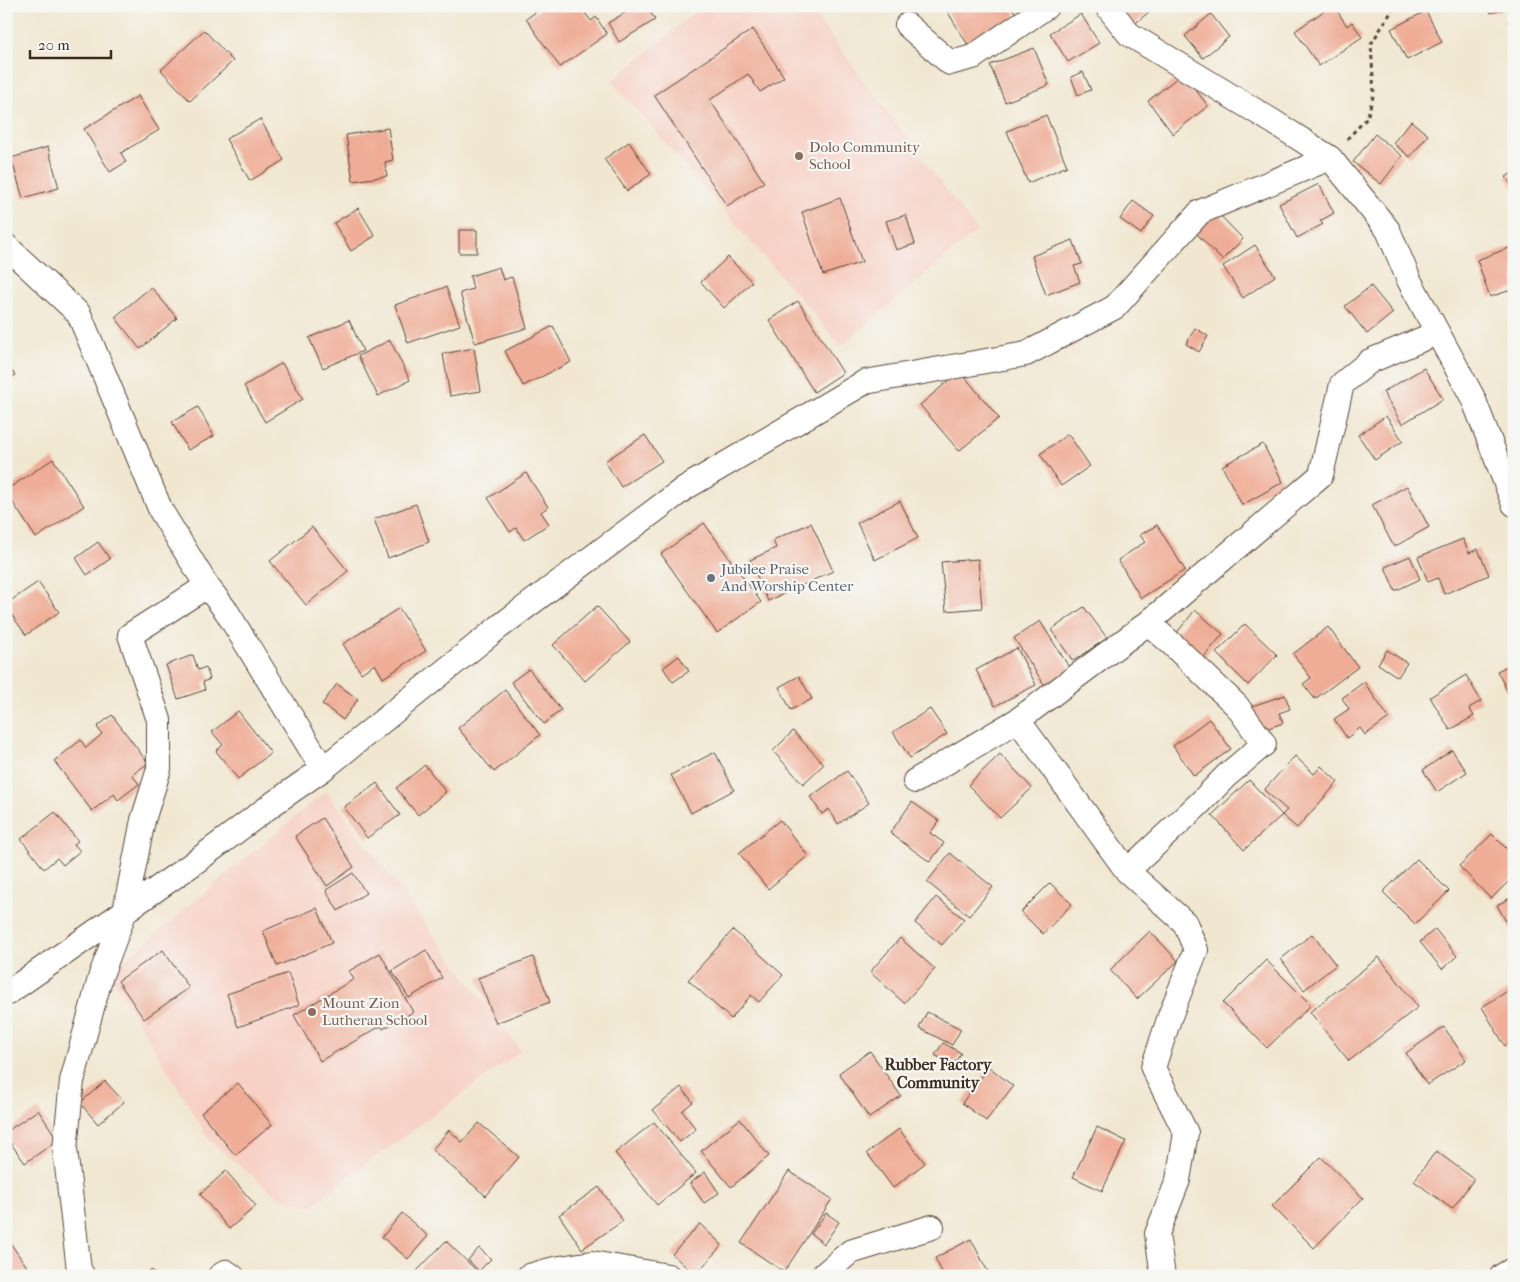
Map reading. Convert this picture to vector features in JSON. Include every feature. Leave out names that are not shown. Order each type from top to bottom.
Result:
[{"type":"street","points":[[907,26],[950,63],[973,57],[1046,6]]},
{"type":"street","points":[[1107,6],[1129,34],[1330,158],[1388,230],[1409,280],[1473,398],[1514,504]]},
{"type":"street","points":[[6,994],[323,769],[499,627],[685,488],[865,382],[1026,354],[1115,307],[1200,212],[1330,158]]},
{"type":"street","points":[[6,246],[79,314],[161,511],[207,586],[227,612],[323,769]]},
{"type":"street","points":[[915,781],[1018,720],[1148,623],[1322,475],[1342,384],[1370,361],[1437,333]]},
{"type":"street","points":[[83,1276],[79,1270],[65,1149],[72,1081],[101,975],[125,911],[143,820],[159,769],[159,720],[130,635],[207,586]]},
{"type":"street","points":[[1127,871],[1199,804],[1226,776],[1264,744],[1237,706],[1148,623]]},
{"type":"street","points":[[1018,720],[1127,871],[1185,923],[1196,950],[1170,1016],[1153,1068],[1186,1133],[1178,1180],[1157,1234],[1163,1276]]},
{"type":"street","points":[[822,1276],[850,1252],[932,1227]]},
{"type":"street","points":[[529,1276],[592,1262],[668,1276]]},
{"type":"street","points":[[1502,1276],[1514,1269]]},
{"type":"street","points":[[220,1276],[226,1272],[232,1276]]},
{"type":"path","points":[[1330,158],[1367,118],[1374,93],[1370,44],[1396,6]]},
{"type":"shaded area","name":"Dolo Community School","points":[[703,6],[808,6],[977,231],[841,346],[612,81]]},
{"type":"shaded area","name":"Mount Zion Lutheran School","points":[[326,791],[521,1051],[311,1206],[279,1198],[210,1141],[109,973]]},
{"type":"building","points":[[544,6],[580,6],[591,21],[596,17],[607,34],[560,67],[526,19]]},
{"type":"building","points":[[622,6],[647,6],[655,20],[619,42],[608,23],[626,12]]},
{"type":"building","points":[[944,6],[1011,6],[1016,14],[973,53]]},
{"type":"building","points":[[1116,6],[1156,6],[1132,26]]},
{"type":"building","points":[[1331,6],[1334,6],[1347,26],[1352,22],[1362,37],[1319,66],[1295,31]]},
{"type":"building","points":[[1489,6],[1511,6],[1511,7],[1491,13]]},
{"type":"building","points":[[1426,11],[1442,42],[1407,60],[1391,29]]},
{"type":"building","points":[[1081,14],[1099,43],[1068,62],[1050,33]]},
{"type":"building","points":[[1211,14],[1229,37],[1203,58],[1185,36]]},
{"type":"building","points":[[1514,19],[1514,33],[1508,21]]},
{"type":"building","points":[[753,29],[784,77],[760,92],[748,74],[710,100],[764,182],[727,206],[654,95]]},
{"type":"building","points":[[204,30],[233,61],[190,101],[161,70]]},
{"type":"building","points":[[1034,48],[1049,85],[1005,102],[990,65]]},
{"type":"building","points":[[1083,72],[1091,90],[1078,95],[1071,77]]},
{"type":"building","points":[[1183,73],[1208,106],[1173,134],[1148,101]]},
{"type":"building","points":[[138,96],[159,130],[121,153],[126,162],[110,172],[84,129]]},
{"type":"building","points":[[1046,115],[1067,166],[1028,183],[1007,131]]},
{"type":"building","points":[[260,119],[284,160],[250,181],[226,139]]},
{"type":"building","points":[[1411,121],[1428,135],[1410,157],[1393,143]]},
{"type":"building","points":[[388,128],[393,160],[385,162],[387,176],[353,181],[346,135]]},
{"type":"building","points":[[1375,134],[1402,156],[1381,184],[1353,162]]},
{"type":"building","points":[[629,142],[651,174],[627,191],[604,159]]},
{"type":"building","points":[[48,147],[59,188],[23,198],[11,158]]},
{"type":"building","points":[[1514,172],[1514,189],[1506,177]]},
{"type":"building","points":[[1319,184],[1334,213],[1320,221],[1323,224],[1297,238],[1279,204]]},
{"type":"building","points":[[840,198],[862,262],[823,275],[802,212]]},
{"type":"building","points":[[1133,201],[1154,216],[1141,234],[1120,219]]},
{"type":"building","points":[[358,208],[375,236],[351,251],[334,223]]},
{"type":"building","points":[[1216,211],[1243,239],[1222,260],[1195,232]]},
{"type":"building","points":[[906,215],[915,244],[896,250],[886,221]]},
{"type":"building","points":[[459,230],[477,230],[477,253],[459,253]]},
{"type":"building","points":[[1073,240],[1082,264],[1074,266],[1080,282],[1046,295],[1032,256]]},
{"type":"building","points":[[1255,245],[1275,276],[1243,298],[1223,266]]},
{"type":"building","points":[[1514,246],[1514,289],[1490,297],[1477,260]]},
{"type":"building","points":[[728,257],[752,282],[724,308],[701,282]]},
{"type":"building","points":[[499,267],[503,280],[512,277],[527,328],[475,343],[460,293],[473,289],[470,276]]},
{"type":"building","points":[[1371,286],[1393,313],[1367,334],[1345,306]]},
{"type":"building","points":[[151,287],[177,318],[140,349],[115,317]]},
{"type":"building","points":[[446,287],[460,325],[408,343],[395,305]]},
{"type":"building","points":[[798,301],[843,373],[814,392],[769,320]]},
{"type":"building","points":[[349,320],[363,351],[323,368],[309,338]]},
{"type":"building","points":[[553,326],[571,362],[523,386],[505,351]]},
{"type":"building","points":[[1195,328],[1208,336],[1199,352],[1186,344]]},
{"type":"building","points":[[390,340],[410,380],[378,396],[358,356]]},
{"type":"building","points":[[474,348],[481,391],[450,396],[443,354]]},
{"type":"building","points":[[282,363],[303,399],[265,422],[244,386]]},
{"type":"building","points":[[6,364],[15,375],[6,382]]},
{"type":"building","points":[[1424,368],[1443,399],[1402,424],[1383,392]]},
{"type":"building","points":[[960,371],[999,418],[959,451],[920,405]]},
{"type":"building","points":[[198,407],[214,436],[188,450],[172,422]]},
{"type":"building","points":[[1386,416],[1403,441],[1375,460],[1358,435]]},
{"type":"building","points":[[1068,434],[1090,466],[1061,486],[1040,454]]},
{"type":"building","points":[[645,435],[662,461],[621,487],[605,461]]},
{"type":"building","points":[[1263,444],[1283,482],[1242,505],[1222,466]]},
{"type":"building","points":[[53,459],[84,506],[36,538],[6,490]]},
{"type":"building","points":[[526,473],[548,507],[541,512],[549,524],[524,540],[516,528],[510,532],[488,498]]},
{"type":"building","points":[[1407,486],[1429,527],[1394,547],[1372,505]]},
{"type":"building","points":[[900,501],[918,538],[875,560],[857,523]]},
{"type":"building","points":[[416,504],[429,542],[388,558],[374,519]]},
{"type":"building","name":"Jubilee Praise And Worship Center","points":[[704,523],[761,602],[717,633],[661,554]]},
{"type":"building","points":[[811,523],[833,571],[768,601],[750,560],[776,548],[773,540]]},
{"type":"building","points":[[1157,525],[1185,570],[1141,598],[1118,560],[1145,542],[1140,535]]},
{"type":"building","points":[[312,527],[348,571],[306,605],[270,561]]},
{"type":"building","points":[[1463,539],[1469,553],[1478,549],[1489,575],[1444,594],[1438,578],[1428,582],[1418,557]]},
{"type":"building","points":[[98,542],[110,559],[87,575],[76,558]]},
{"type":"building","points":[[1410,556],[1420,579],[1395,591],[1385,567]]},
{"type":"building","points":[[978,559],[982,608],[946,611],[941,562]]},
{"type":"building","points":[[38,582],[59,612],[26,635],[6,607],[6,604]]},
{"type":"building","points":[[597,606],[630,642],[585,681],[553,645]]},
{"type":"building","points":[[1084,607],[1107,638],[1073,661],[1051,630]]},
{"type":"building","points":[[399,608],[426,651],[383,678],[375,664],[361,673],[343,644]]},
{"type":"building","points":[[1195,610],[1223,634],[1198,664],[1171,640]]},
{"type":"building","points":[[1040,621],[1074,675],[1049,692],[1014,638]]},
{"type":"building","points":[[1245,624],[1277,655],[1248,685],[1216,653]]},
{"type":"building","points":[[1328,627],[1358,667],[1315,699],[1303,684],[1311,678],[1293,654]]},
{"type":"building","points":[[1017,648],[1036,685],[995,706],[976,670]]},
{"type":"building","points":[[1387,650],[1407,663],[1398,677],[1378,664]]},
{"type":"building","points":[[193,655],[198,670],[206,667],[210,679],[203,682],[205,690],[178,699],[166,665]]},
{"type":"building","points":[[679,656],[689,671],[673,682],[663,668]]},
{"type":"building","points":[[1514,663],[1514,704],[1497,671]]},
{"type":"building","points":[[529,669],[561,710],[544,724],[511,682]]},
{"type":"building","points":[[1466,675],[1481,701],[1469,708],[1474,716],[1450,730],[1430,697]]},
{"type":"building","points":[[799,676],[812,699],[791,710],[779,687]]},
{"type":"building","points":[[1364,682],[1389,718],[1365,735],[1360,728],[1347,738],[1334,719],[1349,709],[1342,698]]},
{"type":"building","points":[[337,684],[358,699],[343,720],[322,704]]},
{"type":"building","points":[[505,690],[540,735],[494,772],[458,728]]},
{"type":"building","points":[[1285,695],[1290,709],[1279,713],[1283,723],[1257,732],[1249,707]]},
{"type":"building","points":[[930,709],[947,734],[910,758],[893,732]]},
{"type":"building","points":[[238,711],[271,753],[238,779],[216,751],[223,745],[212,732]]},
{"type":"building","points":[[112,715],[148,763],[132,775],[139,784],[118,800],[114,794],[92,811],[54,761],[81,740],[86,748],[102,734],[97,727]]},
{"type":"building","points":[[1209,719],[1231,749],[1194,776],[1173,746]]},
{"type":"building","points":[[793,731],[824,764],[803,784],[773,751]]},
{"type":"building","points":[[1452,750],[1467,772],[1437,792],[1423,770]]},
{"type":"building","points":[[715,752],[734,790],[691,813],[671,775]]},
{"type":"building","points":[[1000,754],[1032,788],[1000,818],[968,785]]},
{"type":"building","points":[[1295,756],[1314,774],[1321,766],[1338,782],[1297,828],[1282,815],[1287,810],[1264,790]]},
{"type":"building","points":[[425,765],[446,792],[418,815],[396,788]]},
{"type":"building","points":[[847,771],[869,803],[838,824],[829,809],[822,814],[810,797]]},
{"type":"building","points":[[1249,780],[1282,815],[1244,850],[1212,815]]},
{"type":"building","points":[[377,783],[400,815],[367,838],[344,807]]},
{"type":"building","points":[[912,802],[939,821],[930,833],[944,843],[930,862],[890,833]]},
{"type":"building","points":[[55,812],[78,841],[74,844],[80,851],[63,865],[57,858],[44,869],[21,839]]},
{"type":"building","points":[[322,818],[354,867],[327,886],[295,836]]},
{"type":"building","points":[[780,820],[808,856],[768,889],[739,853]]},
{"type":"building","points":[[1492,834],[1514,856],[1514,876],[1491,899],[1459,866]]},
{"type":"building","points":[[950,853],[993,887],[969,916],[927,882]]},
{"type":"building","points":[[1417,859],[1449,891],[1415,924],[1383,892]]},
{"type":"building","points":[[353,873],[366,893],[338,911],[326,890]]},
{"type":"building","points":[[1050,883],[1072,904],[1043,934],[1021,912]]},
{"type":"building","points":[[1514,896],[1514,936],[1497,905]]},
{"type":"building","points":[[936,897],[964,919],[942,945],[915,923]]},
{"type":"building","points":[[317,908],[332,943],[277,966],[263,931]]},
{"type":"building","points":[[1435,929],[1457,956],[1442,969],[1420,942]]},
{"type":"building","points":[[733,930],[783,975],[759,1002],[751,995],[731,1019],[688,980]]},
{"type":"building","points":[[1150,931],[1178,961],[1137,999],[1110,970]]},
{"type":"building","points":[[1312,934],[1336,965],[1304,990],[1281,959]]},
{"type":"building","points":[[900,938],[935,969],[904,1003],[870,972]]},
{"type":"building","points":[[163,950],[189,988],[144,1019],[118,981]]},
{"type":"building","points":[[426,950],[442,978],[409,998],[392,971]]},
{"type":"building","points":[[380,953],[413,1012],[383,1029],[381,1026],[320,1061],[294,1015],[354,979],[349,971]]},
{"type":"building","points":[[533,957],[550,1002],[496,1023],[478,978]]},
{"type":"building","points":[[1379,957],[1418,1007],[1349,1061],[1310,1012]]},
{"type":"building","points":[[1266,960],[1311,1005],[1267,1048],[1223,1003]]},
{"type":"building","points":[[288,973],[299,1005],[238,1027],[227,994]]},
{"type":"building","points":[[1514,987],[1514,1040],[1505,1046],[1482,1007]]},
{"type":"building","points":[[927,1012],[961,1029],[952,1045],[919,1028]]},
{"type":"building","points":[[1444,1027],[1466,1060],[1427,1085],[1406,1053]]},
{"type":"building","points":[[943,1043],[961,1053],[953,1066],[935,1055]]},
{"type":"building","points":[[870,1051],[901,1096],[869,1118],[839,1073]]},
{"type":"building","points":[[989,1067],[1013,1086],[986,1121],[962,1103]]},
{"type":"building","points":[[105,1081],[124,1102],[98,1124],[80,1103]]},
{"type":"building","points":[[238,1083],[272,1125],[235,1155],[201,1113]]},
{"type":"building","points":[[681,1087],[693,1102],[682,1111],[696,1129],[680,1142],[653,1110]]},
{"type":"building","points":[[38,1110],[58,1140],[25,1163],[6,1137],[6,1132]]},
{"type":"building","points":[[740,1119],[769,1156],[731,1187],[701,1151]]},
{"type":"building","points":[[654,1122],[696,1173],[657,1205],[615,1153]]},
{"type":"building","points":[[479,1123],[519,1157],[486,1196],[432,1150],[449,1130],[462,1142]]},
{"type":"building","points":[[1097,1127],[1126,1141],[1102,1191],[1073,1177]]},
{"type":"building","points":[[899,1129],[925,1163],[893,1188],[867,1153]]},
{"type":"building","points":[[1436,1151],[1474,1179],[1452,1209],[1414,1181]]},
{"type":"building","points":[[1321,1157],[1363,1198],[1314,1248],[1272,1206]]},
{"type":"building","points":[[226,1171],[256,1206],[229,1229],[200,1194]]},
{"type":"building","points":[[789,1171],[832,1199],[784,1272],[741,1243]]},
{"type":"building","points":[[705,1172],[719,1193],[704,1203],[690,1183]]},
{"type":"building","points":[[599,1187],[623,1221],[582,1249],[559,1215]]},
{"type":"building","points":[[402,1213],[428,1236],[408,1259],[382,1237]]},
{"type":"building","points":[[826,1213],[839,1222],[824,1244],[811,1234]]},
{"type":"building","points":[[700,1224],[722,1245],[695,1275],[672,1254]]},
{"type":"building","points":[[6,1237],[29,1270],[21,1276],[6,1276]]},
{"type":"building","points":[[971,1239],[990,1276],[944,1276],[935,1258]]},
{"type":"building","points":[[446,1241],[480,1274],[478,1276],[418,1276],[415,1273]]},
{"type":"building","points":[[479,1248],[491,1259],[479,1271],[468,1260]]},
{"type":"building","points":[[152,1270],[156,1276],[143,1276]]},
{"type":"place","name":"Dolo Community School","points":[[799,156]]},
{"type":"place","name":"Jubilee Praise And Worship Center","points":[[711,578]]},
{"type":"place","name":"Mount Zion Lutheran School","points":[[312,1012]]},
{"type":"district","name":"Rubber Factory Community","points":[[938,1073]]}]
